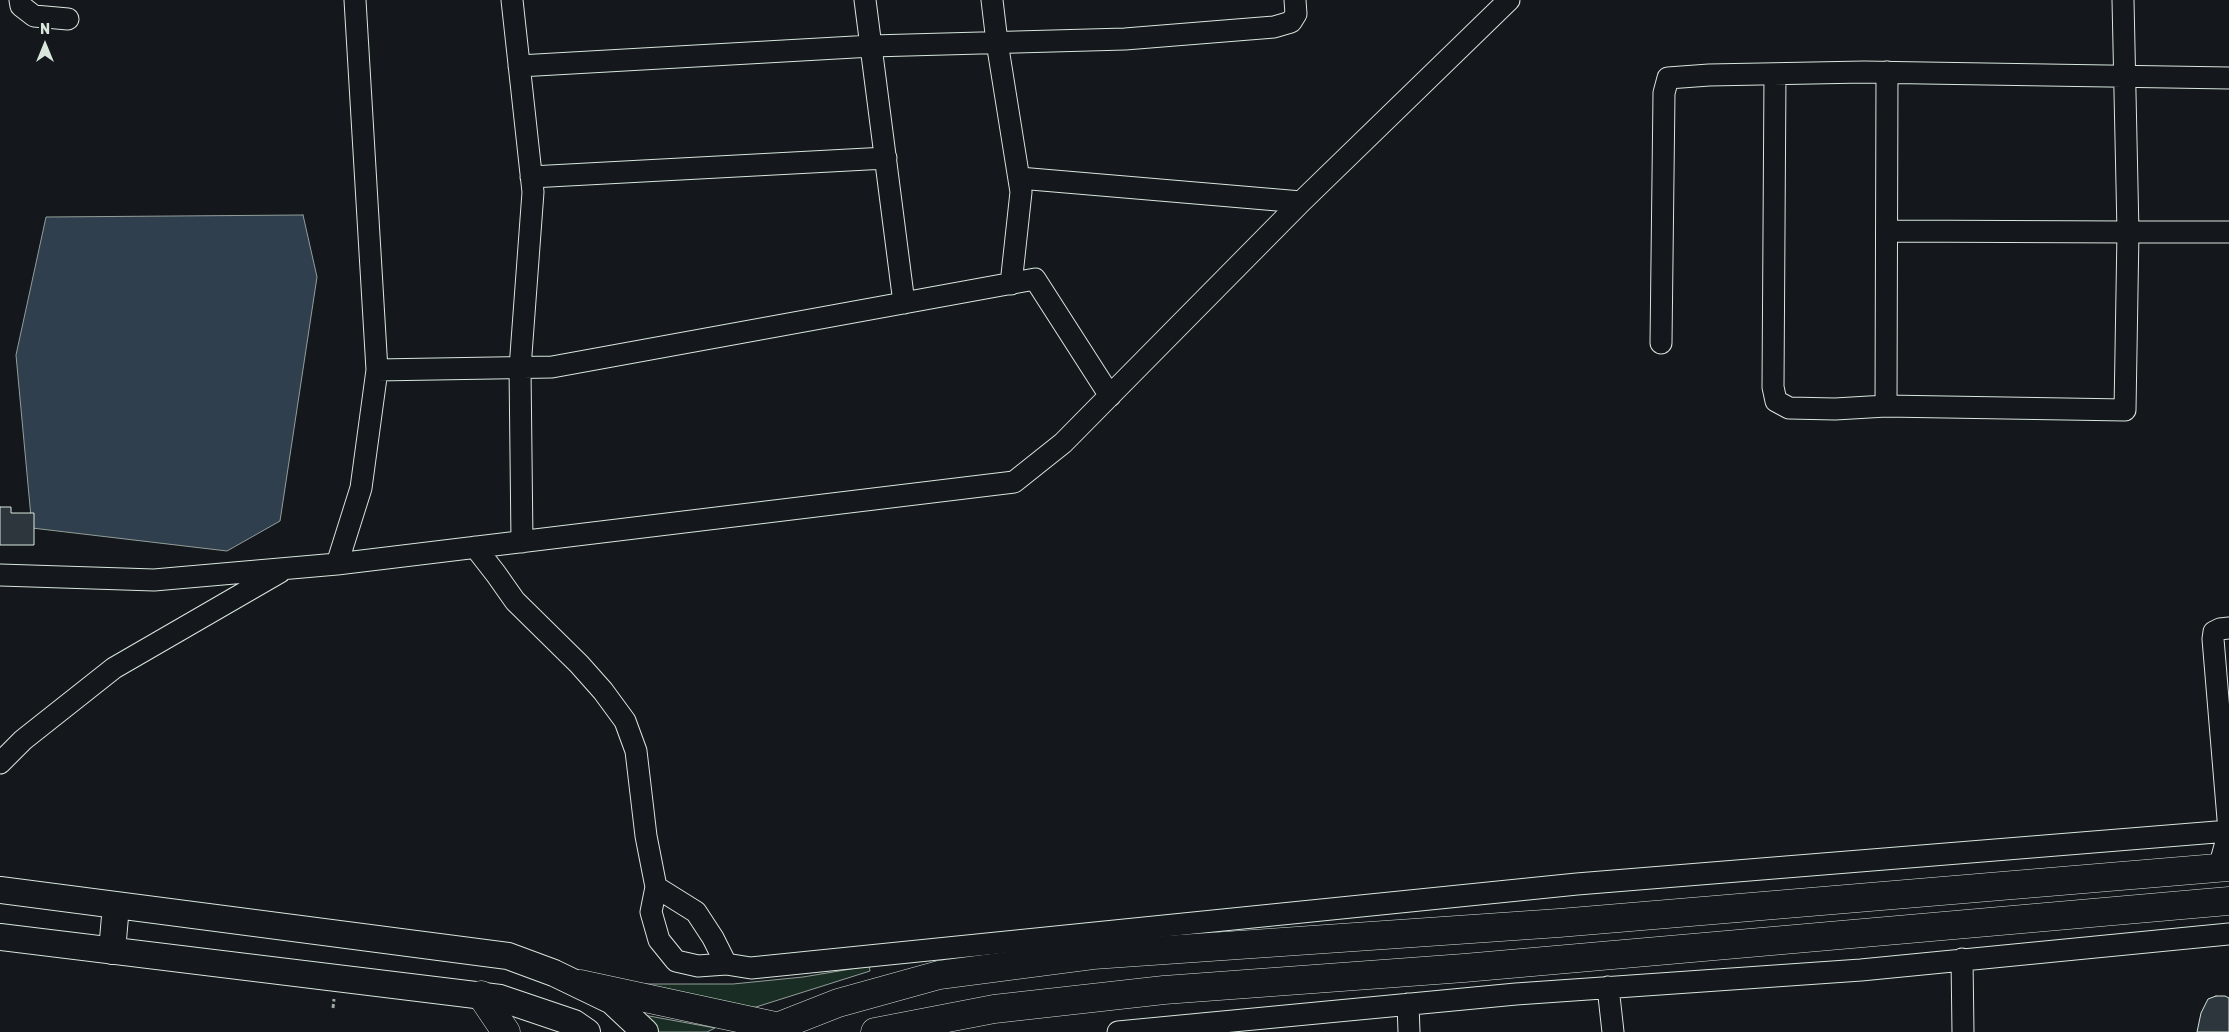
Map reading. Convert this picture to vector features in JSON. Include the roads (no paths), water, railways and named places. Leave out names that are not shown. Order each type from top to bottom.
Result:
[{"type":"highway","points":[[580,984],[770,1029],[865,994],[939,975],[1093,955],[1569,922],[2224,867]]},
{"type":"highway","points":[[875,1032],[994,1009],[1164,990],[1464,968],[2229,901]]},
{"type":"highway","points":[[481,995],[506,1032]]},
{"type":"main road","points":[[0,890],[508,956],[580,984],[612,1001],[645,1032]]},
{"type":"main road","points":[[112,951],[116,905]]},
{"type":"main road","points":[[0,937],[500,998],[574,1023],[587,1032]]},
{"type":"street","points":[[20,0],[21,6],[34,16],[68,19]]},
{"type":"street","points":[[338,564],[361,488],[377,370],[355,0]]},
{"type":"street","points":[[512,0],[533,192],[520,368],[522,542]]},
{"type":"street","points":[[865,0],[904,303]]},
{"type":"street","points":[[992,0],[1021,192],[1011,284]]},
{"type":"street","points":[[519,66],[872,46],[1125,39],[1274,27],[1291,22],[1296,14],[1296,0]]},
{"type":"street","points":[[0,575],[154,580],[338,564],[1014,482],[1063,443],[1301,202],[1509,0]]},
{"type":"street","points":[[1775,74],[1773,388],[1776,401],[1789,408],[1836,409],[1886,406],[2125,410],[2128,232],[2123,0]]},
{"type":"street","points":[[1886,406],[1887,72]]},
{"type":"street","points":[[1661,343],[1664,93],[1668,78],[1887,72],[2229,78]]},
{"type":"street","points":[[531,177],[886,158]]},
{"type":"street","points":[[1019,178],[1301,202]]},
{"type":"street","points":[[1887,231],[2229,232]]},
{"type":"street","points":[[377,370],[552,367],[1035,279],[1110,396]]},
{"type":"street","points":[[475,547],[515,601],[604,691],[625,721],[636,751],[646,836],[656,887],[651,912],[656,931],[659,940],[676,961],[698,966],[726,964],[751,968],[1576,884],[2229,831]]},
{"type":"street","points":[[0,763],[23,740],[114,668],[287,568]]},
{"type":"street","points":[[2224,867],[2229,831],[2213,639],[2214,632],[2228,623]]},
{"type":"street","points":[[656,887],[696,912],[713,938],[726,964]]},
{"type":"street","points":[[1118,1032],[1608,987],[1861,970],[2229,934]]},
{"type":"street","points":[[1962,959],[1963,1032]]},
{"type":"street","points":[[1608,987],[1613,1032]]},
{"type":"street","points":[[1408,1004],[1409,1032]]},
{"type":"water","points":[[303,215],[317,277],[280,521],[227,551],[32,528],[16,355],[46,217]]}]
